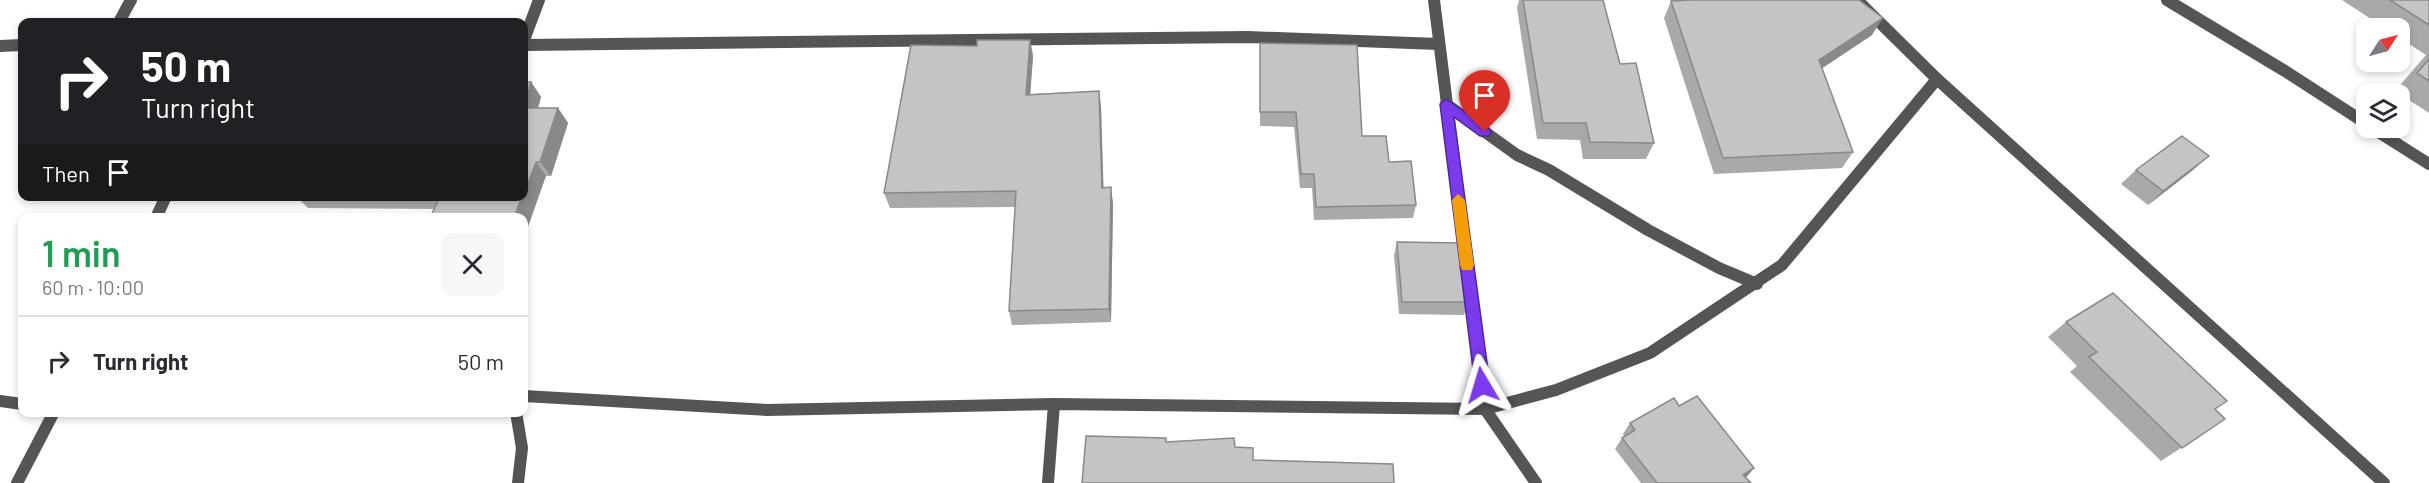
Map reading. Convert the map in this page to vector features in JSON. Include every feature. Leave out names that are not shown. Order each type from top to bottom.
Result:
[{"type":"street","points":[[121,18],[131,0]]},
{"type":"street","points":[[528,32],[540,0]]},
{"type":"street","points":[[1434,0],[1485,408],[1536,483]]},
{"type":"street","points":[[1857,0],[1937,79],[2384,483]]},
{"type":"street","points":[[2167,0],[2356,117]]},
{"type":"street","points":[[528,42],[1248,37],[1439,44]]},
{"type":"street","points":[[0,46],[18,45]]},
{"type":"street","points":[[528,396],[767,410],[1054,404],[1485,408],[1556,390],[1650,353],[1757,284],[1782,265],[1937,79]]},
{"type":"street","points":[[1446,104],[1517,155],[1549,170],[1719,268],[1757,284]]},
{"type":"street","points":[[2388,138],[2429,164]]},
{"type":"street","points":[[0,401],[18,403]]},
{"type":"street","points":[[1048,483],[1054,404]]},
{"type":"street","points":[[17,483],[51,417]]},
{"type":"street","points":[[518,417],[521,468],[518,483]]},
{"type":"building","points":[[1523,0],[1603,0],[1620,64],[1636,63],[1654,143],[1590,142],[1586,123],[1543,123]]},
{"type":"building","points":[[1859,0],[1883,18],[1819,60],[1853,152],[1723,158],[1671,1]]},
{"type":"building","points":[[2390,0],[2429,0],[2429,25]]},
{"type":"building","points":[[977,40],[1030,40],[1026,95],[1099,91],[1102,188],[1111,187],[1109,309],[1009,311],[1016,191],[884,193],[911,45],[977,46]]},
{"type":"building","points":[[1260,43],[1357,45],[1362,136],[1386,136],[1389,162],[1411,161],[1416,205],[1316,207],[1314,174],[1301,174],[1296,112],[1260,112]]},
{"type":"building","points":[[2429,59],[2429,81],[2417,73]]},
{"type":"building","points":[[528,108],[558,108],[540,162],[536,162],[528,183]]},
{"type":"building","points":[[2182,136],[2209,156],[2163,191],[2136,170]]},
{"type":"building","points":[[438,201],[520,201],[516,213],[432,213]]},
{"type":"building","points":[[1397,242],[1461,243],[1468,302],[1402,302]]},
{"type":"building","points":[[2113,293],[2227,401],[2215,409],[2225,419],[2182,448],[2089,357],[2097,352],[2066,322]]},
{"type":"building","points":[[1697,396],[1754,468],[1743,475],[1751,483],[1657,483],[1622,438],[1635,430],[1630,423],[1674,398],[1679,406]]},
{"type":"building","points":[[1086,436],[1166,438],[1166,442],[1234,438],[1235,447],[1253,448],[1253,460],[1393,464],[1394,483],[1082,483]]},
{"type":"slow traffic","points":[[1458,200],[1467,265]]},
{"type":"route","points":[[1482,385],[1446,104],[1485,132]]}]
